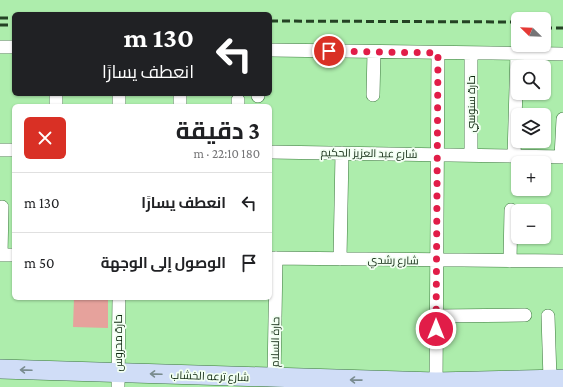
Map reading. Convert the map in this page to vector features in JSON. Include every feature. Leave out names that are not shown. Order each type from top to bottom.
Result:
[{"type":"street","points":[[0,47],[12,48]]},
{"type":"street","points":[[272,50],[563,54]]},
{"type":"street","points":[[373,95],[374,52]]},
{"type":"street","points":[[436,384],[438,53]]},
{"type":"street","name":"حارة سنوسي","points":[[471,53],[471,155]]},
{"type":"street","points":[[514,156],[517,53]]},
{"type":"street","points":[[562,157],[563,119]]},
{"type":"street","points":[[0,150],[12,150]]},
{"type":"street","name":"شارع عبد العزيز الحكيم","points":[[272,152],[514,156]]},
{"type":"street","points":[[340,259],[342,153]]},
{"type":"street","name":"شارع عبد العزيز الحكيم","points":[[551,157],[562,157]]},
{"type":"street","points":[[2,207],[5,255]]},
{"type":"street","points":[[510,261],[511,210]]},
{"type":"street","name":"شارع رشدي","points":[[273,258],[563,261]]},
{"type":"street","name":"حارة السلام","points":[[273,258],[274,378]]},
{"type":"street","name":"حارة محروس","points":[[118,380],[119,300]]},
{"type":"street","points":[[437,316],[525,316]]},
{"type":"street","points":[[548,316],[556,379]]},
{"type":"street","name":"شارع ترعه الخشاب","points":[[0,369],[118,380],[274,378],[436,384],[556,379]]},
{"type":"building","points":[[74,300],[108,300],[108,328],[73,327]]},
{"type":"railway","points":[[0,18],[12,18]]},
{"type":"railway","points":[[272,21],[511,22]]},
{"type":"railway","points":[[0,25],[12,25]]},
{"type":"railway","points":[[551,28],[563,28]]},
{"type":"route","points":[[329,51],[438,53],[436,329]]}]
